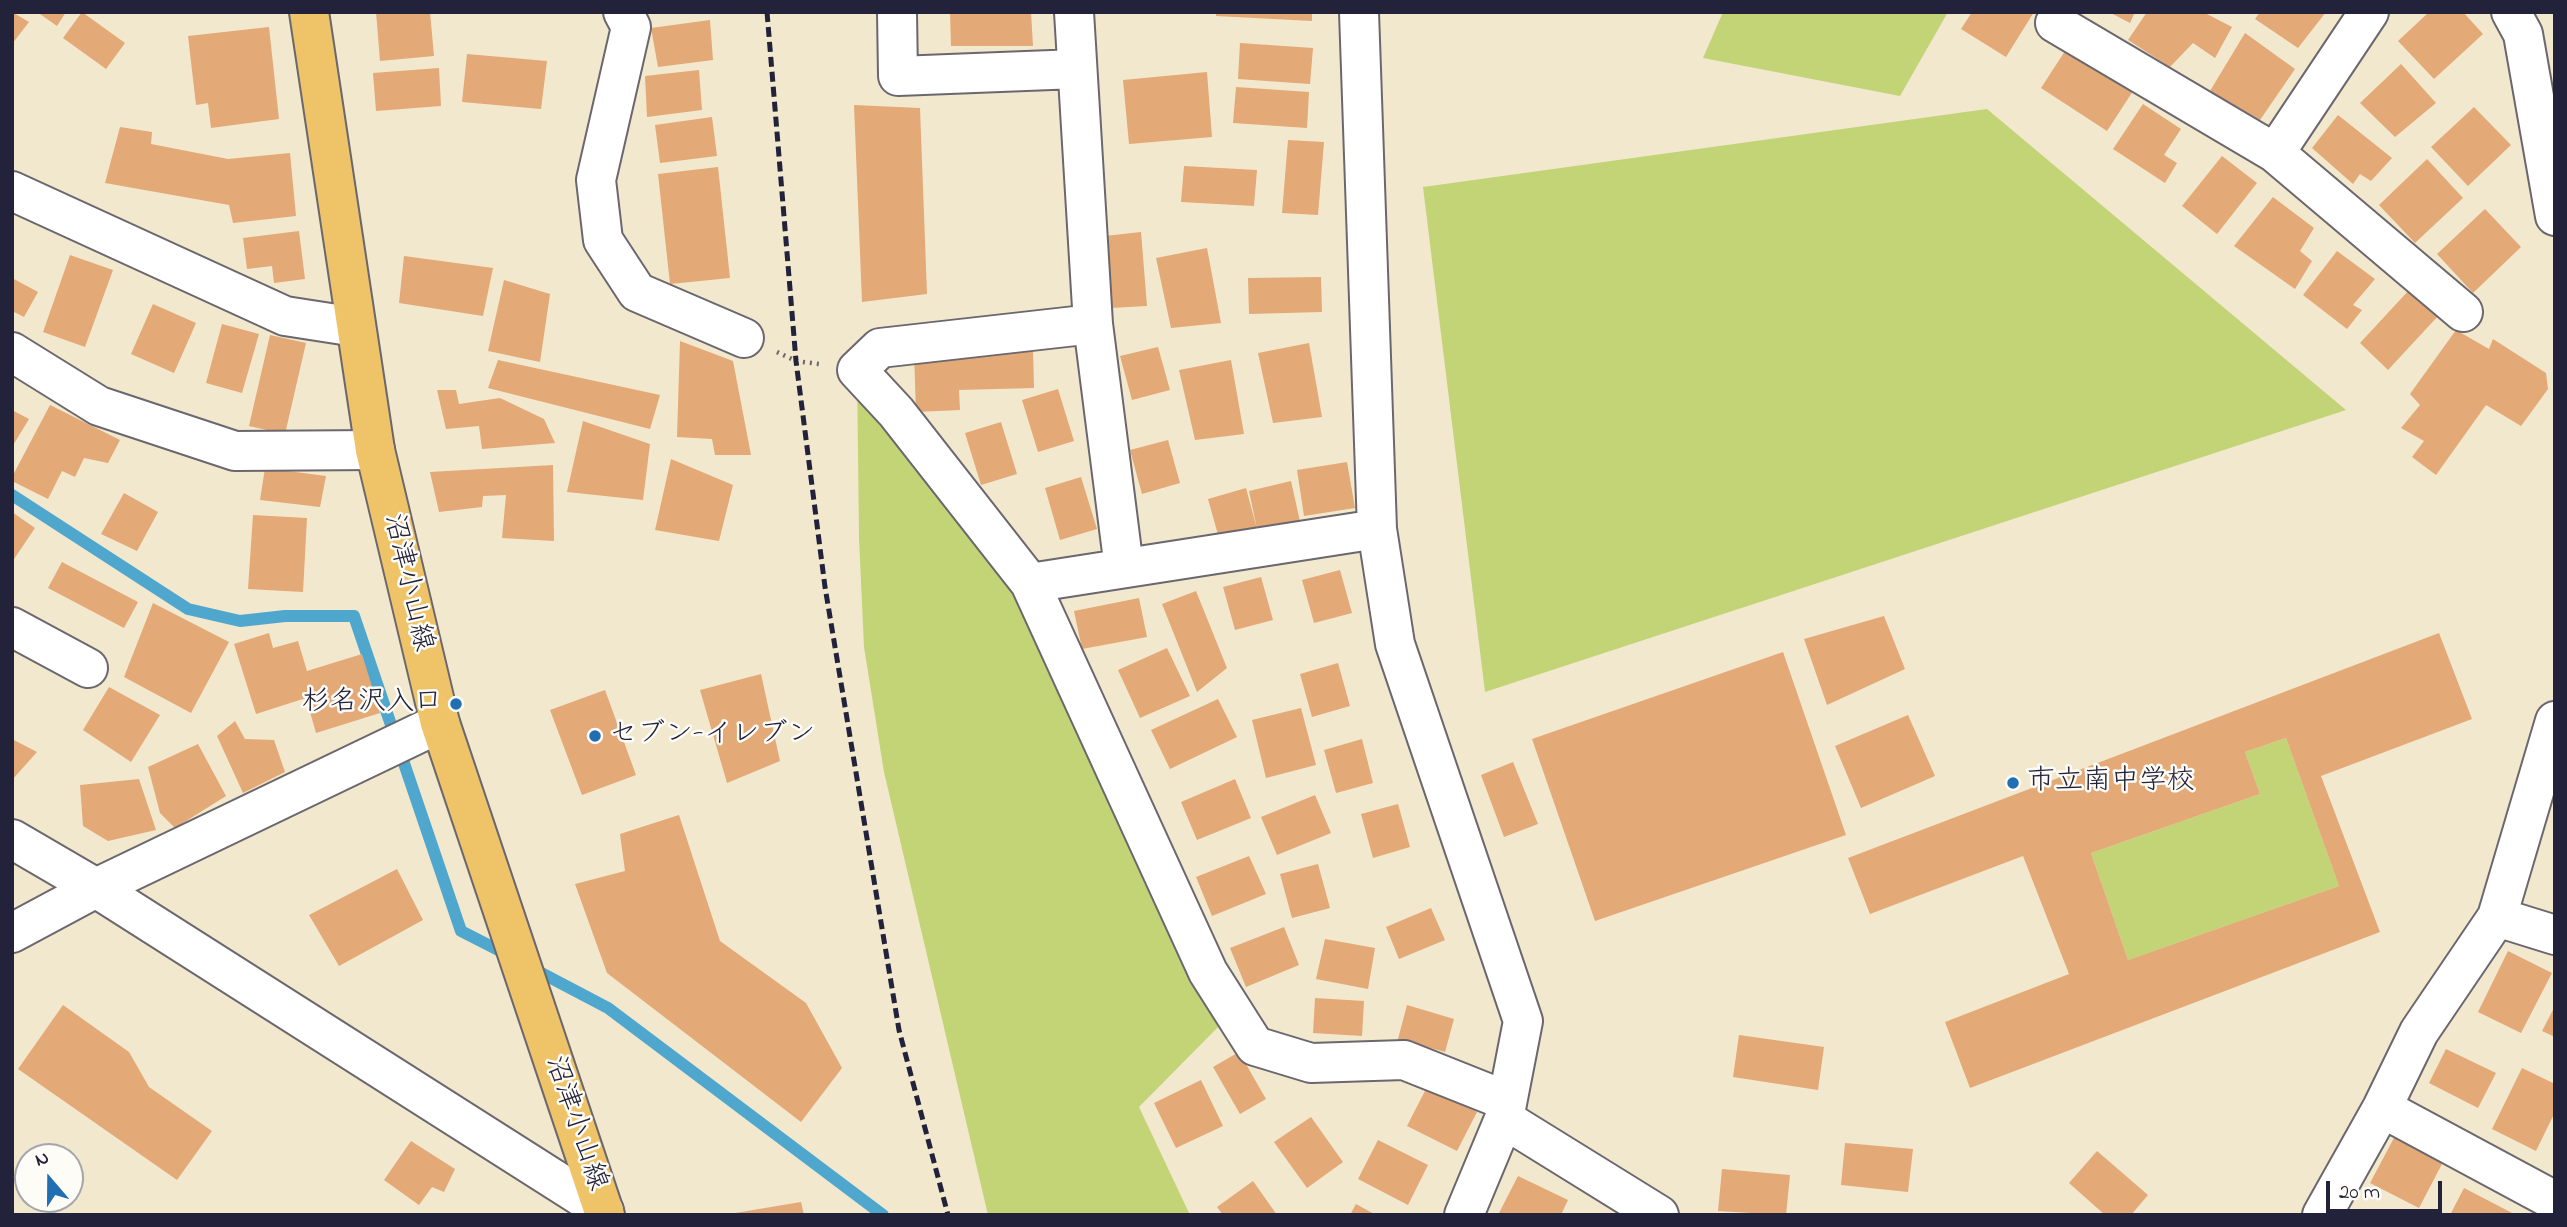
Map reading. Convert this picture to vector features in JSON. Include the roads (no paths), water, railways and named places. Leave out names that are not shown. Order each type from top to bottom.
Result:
[{"type":"main road","name":"沼津小山線","points":[[309,12],[374,450],[440,723],[604,1213]]},
{"type":"street","points":[[623,12],[631,27],[596,180],[603,240],[637,292],[744,338]]},
{"type":"street","points":[[897,12],[898,76],[1077,69]]},
{"type":"street","points":[[1074,12],[1093,324],[1124,568]]},
{"type":"street","points":[[1359,12],[1377,530],[1395,644],[1523,1021],[1505,1110],[1464,1215]]},
{"type":"street","points":[[2275,153],[2369,12]]},
{"type":"street","points":[[2055,23],[2275,153],[2463,312]]},
{"type":"street","points":[[2523,24],[2555,216]]},
{"type":"street","points":[[12,191],[285,316],[356,327]]},
{"type":"street","points":[[1093,324],[880,348],[857,370],[896,412],[1030,583],[1208,972],[1255,1046],[1311,1063],[1404,1060],[1505,1110],[1659,1215]]},
{"type":"street","points":[[12,352],[99,406],[235,451],[374,450]]},
{"type":"street","points":[[1030,583],[1377,530]]},
{"type":"street","points":[[12,626],[89,668]]},
{"type":"street","points":[[2322,1215],[2382,1108],[2419,1032],[2497,917],[2555,721]]},
{"type":"street","points":[[12,933],[96,888],[440,723]]},
{"type":"street","points":[[12,839],[96,888],[604,1213]]},
{"type":"street","points":[[2497,917],[2555,935]]},
{"type":"street","points":[[2382,1108],[2555,1201]]},
{"type":"waterway","points":[[12,495],[188,609],[240,621],[285,616],[354,616],[461,931],[508,955]]},
{"type":"waterway","points":[[530,967],[608,1008],[883,1215]]},
{"type":"railway","points":[[767,12],[796,361],[825,587],[899,1030],[948,1215]]},
{"type":"place","name":"杉名沢入口","points":[[456,704]]},
{"type":"place","name":"セブン-イレブン","points":[[595,736]]},
{"type":"place","name":"市立南中学校","points":[[2013,783]]}]
